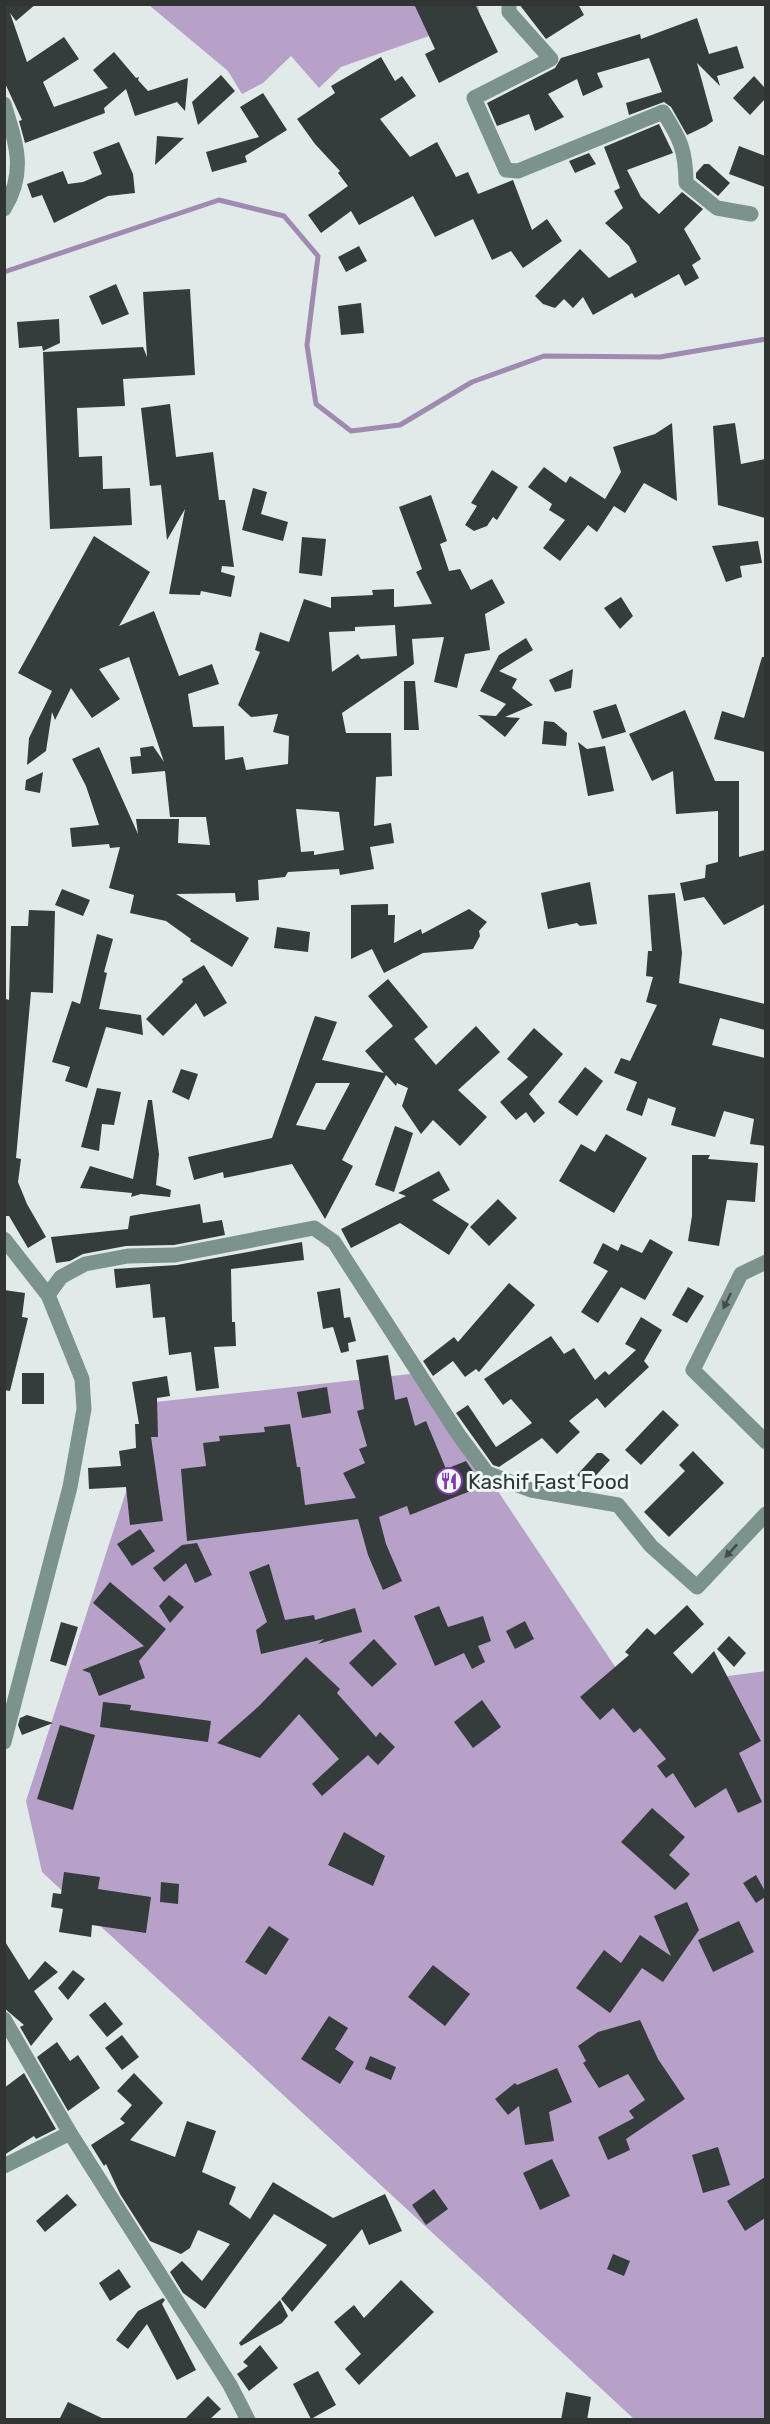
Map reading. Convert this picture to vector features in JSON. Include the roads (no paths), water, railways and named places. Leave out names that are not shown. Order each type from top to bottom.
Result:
[{"type":"street","points":[[508,4],[509,12],[551,59],[474,98],[506,170],[518,171],[663,112],[681,139],[686,162],[686,183],[717,208],[751,214]]},
{"type":"street","points":[[4,104],[19,167],[15,191],[4,209]]},
{"type":"street","points":[[48,1295],[61,1277],[85,1264],[128,1256],[175,1255],[314,1228],[334,1242],[458,1434],[487,1473],[531,1490],[618,1505],[651,1546],[697,1587],[765,1514]]},
{"type":"street","points":[[4,1239],[16,1250],[48,1295],[82,1379],[84,1409],[70,1487],[4,1742]]},
{"type":"street","points":[[765,1262],[741,1274],[693,1370],[765,1442]]},
{"type":"street","points":[[4,2019],[70,2133],[224,2375],[248,2420]]},
{"type":"street","points":[[4,2166],[70,2133]]},
{"type":"waterway","points":[[4,272],[219,200],[284,216],[318,256],[307,345],[316,404],[351,431],[400,425],[472,382],[544,356],[660,357],[766,339]]},
{"type":"place","name":"Kashif Fast Food","points":[[449,1481]]}]
